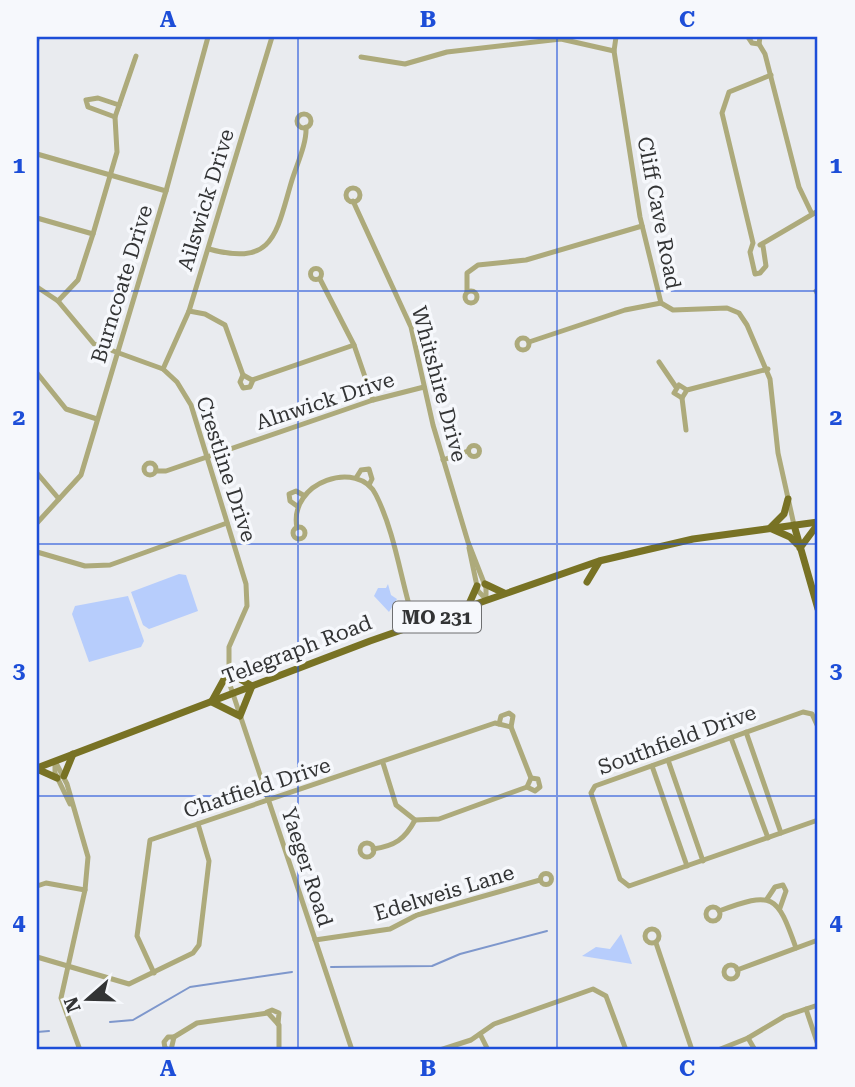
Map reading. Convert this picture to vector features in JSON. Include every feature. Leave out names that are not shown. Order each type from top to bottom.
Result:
[{"type":"main road","points":[[788,499],[784,514],[771,528],[790,537],[800,548]]},
{"type":"main road","points":[[800,548],[818,523]]},
{"type":"main road","name":"Telegraph Road","points":[[37,768],[466,606],[599,561],[673,542],[818,523]]},
{"type":"main road","points":[[794,525],[818,610]]},
{"type":"main road","points":[[587,582],[599,561]]},
{"type":"main road","points":[[466,606],[473,600],[481,585],[505,593]]},
{"type":"main road","points":[[228,672],[252,686],[240,716],[211,701],[228,672]]},
{"type":"main road","points":[[37,768],[61,777],[73,754]]},
{"type":"street","name":"Burncoate Drive","points":[[37,523],[78,481],[166,191],[208,37]]},
{"type":"street","name":"Ailswick Drive","points":[[163,369],[189,311],[272,37]]},
{"type":"street","name":"Cliff Cave Road","points":[[616,37],[614,51],[642,226],[661,303],[673,310],[727,308],[739,313],[768,369],[773,392],[776,442],[794,525]]},
{"type":"street","points":[[748,37],[752,43],[759,44]]},
{"type":"street","points":[[760,37],[759,44],[771,75],[799,187],[812,214]]},
{"type":"street","points":[[361,57],[405,64],[442,53],[561,39],[614,51]]},
{"type":"street","points":[[58,301],[78,280],[93,234],[117,152],[115,117],[118,104],[136,55]]},
{"type":"street","points":[[763,246],[764,270],[755,274],[750,252],[753,243],[722,113],[729,92],[748,82],[771,75]]},
{"type":"street","points":[[115,117],[88,107],[86,100],[97,98],[118,104]]},
{"type":"street","points":[[209,249],[247,255],[258,252],[271,242],[279,224],[306,127]]},
{"type":"street","points":[[37,154],[166,191]]},
{"type":"street","name":"Whitshire Drive","points":[[353,201],[411,327],[443,460],[486,599]]},
{"type":"street","points":[[753,243],[763,246],[818,211]]},
{"type":"street","points":[[37,218],[93,234]]},
{"type":"street","points":[[467,292],[467,273],[478,265],[526,261],[642,226]]},
{"type":"street","points":[[320,279],[354,345],[373,400]]},
{"type":"street","points":[[37,287],[58,301],[94,344],[163,369]]},
{"type":"street","points":[[529,342],[625,310],[661,303]]},
{"type":"street","points":[[189,311],[205,314],[225,325],[243,375],[240,382],[243,388],[250,387],[253,380]]},
{"type":"street","points":[[243,375],[253,380],[354,345]]},
{"type":"street","points":[[659,362],[676,387],[675,396],[682,398]]},
{"type":"street","name":"Crestline Drive","points":[[163,369],[177,382],[191,405],[247,594],[243,618],[229,647],[228,672],[232,694]]},
{"type":"street","points":[[686,430],[682,398],[687,390],[768,369]]},
{"type":"street","points":[[37,373],[66,409],[97,419]]},
{"type":"street","points":[[676,387],[681,385],[687,390]]},
{"type":"street","name":"Alnwick Drive","points":[[156,471],[207,457],[373,400],[424,387]]},
{"type":"street","points":[[443,460],[468,452]]},
{"type":"street","points":[[356,478],[361,470],[369,469],[372,479],[369,485]]},
{"type":"street","points":[[37,472],[59,499]]},
{"type":"street","points":[[297,528],[297,506],[303,495],[312,488],[342,477],[356,478],[369,485],[376,495],[389,532],[415,625]]},
{"type":"street","points":[[297,506],[290,501],[289,494],[296,491],[303,495]]},
{"type":"street","points":[[37,552],[86,566],[110,565],[227,523]]},
{"type":"street","name":"Yaeger Road","points":[[232,694],[352,1050]]},
{"type":"street","name":"Southfield Drive","points":[[818,727],[815,717],[807,712],[595,786],[591,796],[624,884],[629,886],[818,820]]},
{"type":"street","name":"Chatfield Drive","points":[[154,973],[137,936],[148,871],[148,842],[268,800],[505,725],[531,778]]},
{"type":"street","points":[[746,732],[781,833]]},
{"type":"street","points":[[732,738],[768,838]]},
{"type":"street","points":[[55,761],[88,857],[85,890],[61,998],[80,1050]]},
{"type":"street","points":[[667,761],[703,861]]},
{"type":"street","points":[[383,763],[396,804],[415,820],[439,819],[527,787],[531,778],[538,779],[540,787],[534,792],[527,787]]},
{"type":"street","points":[[652,766],[687,866]]},
{"type":"street","points":[[373,849],[394,845],[404,838],[415,820]]},
{"type":"street","points":[[37,957],[124,984],[154,973],[192,953],[199,944],[209,861],[198,824]]},
{"type":"street","name":"Edelweis Lane","points":[[315,940],[390,929],[416,915],[540,880]]},
{"type":"street","points":[[37,886],[46,883],[85,890]]},
{"type":"street","points":[[767,899],[775,887],[783,885],[786,891],[780,908]]},
{"type":"street","points":[[719,911],[757,898],[767,899],[780,908],[796,948]]},
{"type":"street","points":[[737,970],[818,940]]},
{"type":"street","points":[[656,943],[692,1050]]},
{"type":"street","points":[[440,1050],[480,1034],[494,1024],[593,989],[606,996],[625,1049],[616,1050]]},
{"type":"street","points":[[718,1050],[748,1038],[769,1024],[818,1005]]},
{"type":"street","points":[[806,1009],[818,1045]]},
{"type":"street","points":[[171,1050],[174,1037],[197,1023],[276,1010],[279,1013],[279,1050]]},
{"type":"street","points":[[266,1013],[273,1016],[278,1024]]},
{"type":"street","points":[[480,1034],[488,1050]]},
{"type":"street","points":[[748,1038],[755,1050]]},
{"type":"shaded area","points":[[179,574],[186,575],[198,611],[149,629],[143,625],[131,592]]},
{"type":"shaded area","points":[[388,584],[391,595],[397,599],[389,612],[374,596],[378,588],[386,588]]},
{"type":"shaded area","points":[[128,596],[144,641],[141,647],[89,662],[72,614],[75,606]]},
{"type":"shaded area","points":[[621,934],[632,964],[582,956],[596,947],[610,949]]},
{"type":"waterway","points":[[331,967],[432,966],[460,954],[547,931]]},
{"type":"waterway","points":[[110,1022],[133,1020],[190,987],[292,972]]},
{"type":"waterway","points":[[37,1032],[49,1031]]}]
